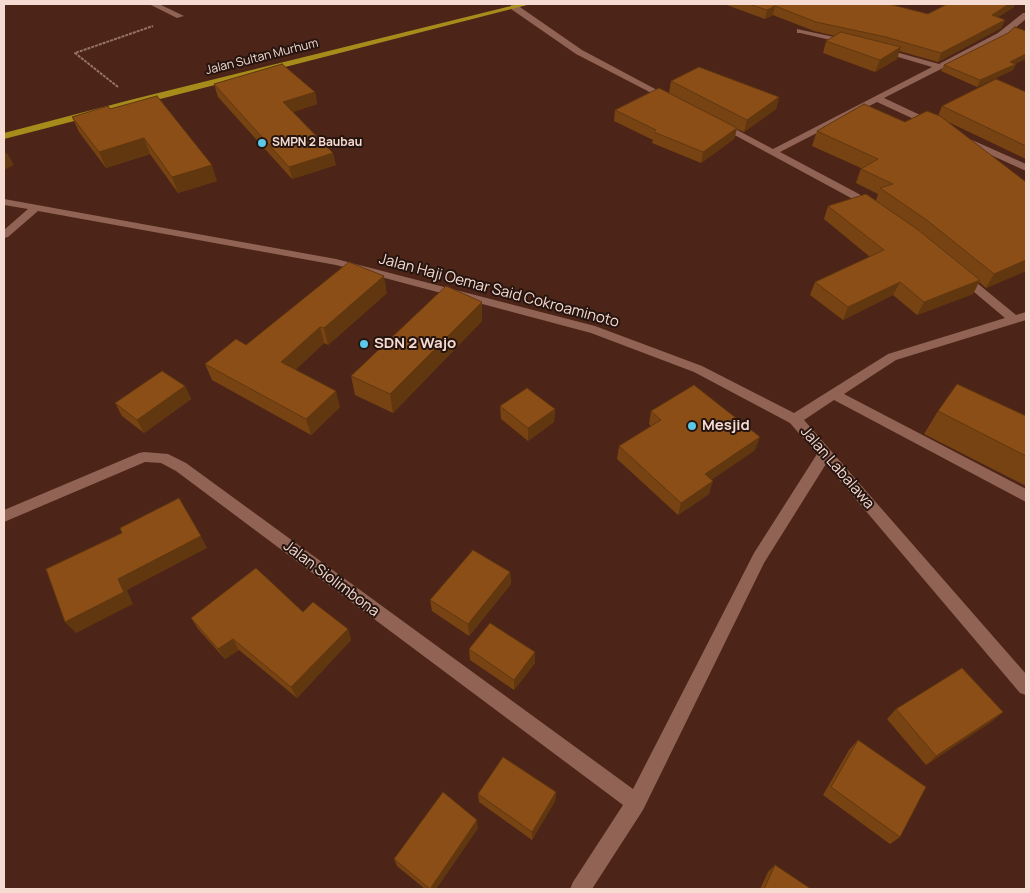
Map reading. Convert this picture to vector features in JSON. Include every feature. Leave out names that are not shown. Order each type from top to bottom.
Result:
[{"type":"highway","name":"Jalan Sultan Murhum","points":[[4,136],[528,4]]},
{"type":"street","points":[[152,4],[180,16]]},
{"type":"street","points":[[514,7],[579,52],[676,102]]},
{"type":"street","points":[[773,152],[878,99],[937,66],[1001,35],[1026,14]]},
{"type":"street","points":[[800,30],[855,43]]},
{"type":"street","points":[[873,48],[937,66]]},
{"type":"street","points":[[878,99],[1026,168]]},
{"type":"street","points":[[712,120],[855,196],[878,212]]},
{"type":"street","name":"Jalan Haji Oemar Said Cokroaminoto","points":[[4,202],[336,262],[595,330],[698,369],[795,419]]},
{"type":"street","points":[[4,235],[35,209]]},
{"type":"street","points":[[953,270],[1013,319]]},
{"type":"street","name":"Jalan Labalawa","points":[[1026,316],[892,357],[795,419],[1026,687]]},
{"type":"street","points":[[833,394],[1026,496]]},
{"type":"street","points":[[580,889],[636,803],[759,558],[825,454]]},
{"type":"street","name":"Jalan Siolimbona","points":[[4,516],[144,457],[163,458],[181,467],[636,803]]},
{"type":"path","points":[[137,101],[75,53],[180,16]]},
{"type":"building","points":[[749,4],[889,4],[928,14],[947,4],[1009,4],[992,15],[1005,20],[941,53],[886,37],[816,22],[775,6],[767,10]]},
{"type":"building","points":[[1015,27],[1026,31],[1026,54],[1010,62],[1016,64],[980,80],[944,65],[1008,33]]},
{"type":"building","points":[[841,32],[901,47],[880,60],[826,41]]},
{"type":"building","points":[[282,64],[315,92],[283,102],[333,153],[289,167],[214,84]]},
{"type":"building","points":[[699,67],[779,97],[747,120],[671,81]]},
{"type":"building","points":[[996,79],[1026,92],[1026,146],[942,106]]},
{"type":"building","points":[[659,88],[737,128],[703,152],[654,132],[656,130],[615,110]]},
{"type":"building","points":[[157,96],[212,165],[172,177],[144,138],[99,152],[72,117],[108,106],[110,109]]},
{"type":"building","points":[[864,104],[905,122],[927,111],[940,116],[1026,182],[1026,260],[994,274],[928,221],[880,188],[893,184],[861,169],[878,159],[817,131]]},
{"type":"building","points":[[866,194],[917,229],[980,280],[924,302],[900,282],[848,307],[815,282],[884,250],[828,206]]},
{"type":"building","points":[[349,262],[384,276],[324,328],[320,327],[281,362],[336,391],[306,419],[205,364],[236,339],[246,345]]},
{"type":"building","points":[[446,286],[482,302],[390,394],[351,376]]},
{"type":"building","points":[[162,371],[185,386],[137,420],[115,403]]},
{"type":"building","points":[[957,384],[1026,416],[1026,456],[938,411]]},
{"type":"building","points":[[694,385],[760,437],[705,474],[713,481],[681,503],[619,446],[661,420],[651,411]]},
{"type":"building","points":[[527,388],[555,409],[528,428],[500,406]]},
{"type":"building","points":[[179,498],[201,536],[118,579],[124,592],[65,622],[46,569],[122,533],[120,528]]},
{"type":"building","points":[[473,550],[510,572],[468,624],[430,600]]},
{"type":"building","points":[[256,568],[303,612],[313,602],[348,629],[291,687],[233,639],[218,649],[191,618]]},
{"type":"building","points":[[490,623],[535,652],[514,680],[469,649]]},
{"type":"building","points":[[962,668],[1003,712],[936,756],[896,709]]},
{"type":"building","points":[[858,740],[926,787],[900,837],[831,787]]},
{"type":"building","points":[[503,757],[556,792],[532,832],[478,794]]},
{"type":"building","points":[[443,792],[477,820],[430,889],[394,859]]},
{"type":"building","points":[[775,865],[811,889],[764,889]]},
{"type":"place","name":"SMPN 2 Baubau","points":[[262,143]]},
{"type":"place","name":"SDN 2 Wajo","points":[[364,344]]},
{"type":"place","name":"Mesjid","points":[[692,426]]}]
